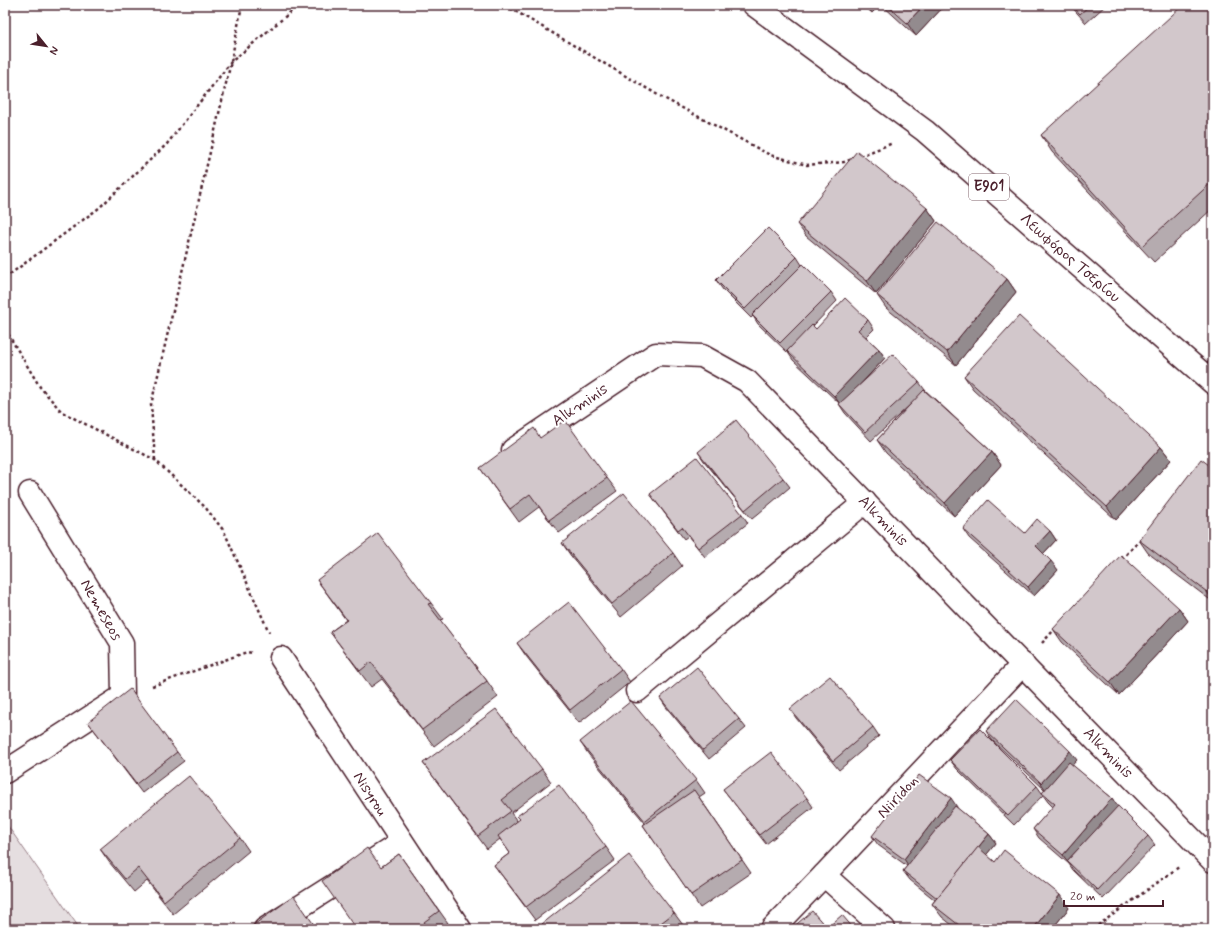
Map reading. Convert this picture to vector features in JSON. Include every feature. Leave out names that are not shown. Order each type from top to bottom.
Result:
[{"type":"street","name":"Λεωφόρος Τσερίου","points":[[754,5],[925,131],[1213,384]]},
{"type":"street","name":"Alkminis","points":[[505,456],[656,354],[702,356],[747,381],[1207,855]]},
{"type":"street","name":"Nemeseos","points":[[30,493],[122,643],[123,696]]},
{"type":"street","points":[[637,691],[866,502]]},
{"type":"street","name":"Nisyrou","points":[[281,658],[460,929]]},
{"type":"street","name":"Niiridon","points":[[772,929],[1023,664]]},
{"type":"street","points":[[5,772],[123,696]]},
{"type":"street","points":[[265,929],[402,842]]},
{"type":"street","points":[[824,875],[884,929]]},
{"type":"path","points":[[155,460],[150,405],[231,62],[242,5]]},
{"type":"path","points":[[5,278],[99,208],[167,144],[231,62],[299,5]]},
{"type":"path","points":[[505,5],[658,95],[770,156],[807,165],[844,162],[925,131]]},
{"type":"path","points":[[5,329],[40,387],[62,412],[155,460],[205,507],[224,531],[281,658]]},
{"type":"path","points":[[1208,467],[1213,461]]},
{"type":"path","points":[[1120,560],[1142,537]]},
{"type":"path","points":[[1023,664],[1061,624]]},
{"type":"path","points":[[123,696],[247,652],[281,658]]},
{"type":"path","points":[[1094,929],[1207,855]]},
{"type":"shaded area","points":[[5,822],[80,929],[5,929]]},
{"type":"building","points":[[887,5],[924,5],[907,23]]},
{"type":"building","points":[[1072,5],[1090,5],[1080,14]]},
{"type":"building","points":[[1183,5],[1213,5],[1213,181],[1142,246],[1041,135]]},
{"type":"building","points":[[857,151],[927,208],[867,281],[797,224]]},
{"type":"building","points":[[938,222],[1007,279],[947,352],[877,295]]},
{"type":"building","points":[[768,228],[797,257],[745,309],[716,280]]},
{"type":"building","points":[[803,264],[831,292],[780,343],[752,315]]},
{"type":"building","points":[[845,298],[868,320],[858,330],[879,349],[834,396],[787,351],[812,325],[816,329]]},
{"type":"building","points":[[1019,316],[1161,447],[1107,507],[964,376]]},
{"type":"building","points":[[893,354],[919,382],[865,432],[839,404]]},
{"type":"building","points":[[924,390],[992,452],[945,503],[877,440]]},
{"type":"building","points":[[565,420],[607,478],[549,520],[530,494],[510,509],[480,468],[534,428],[540,438]]},
{"type":"building","points":[[736,420],[783,478],[745,510],[698,452]]},
{"type":"building","points":[[697,457],[742,514],[698,548],[682,527],[678,530],[650,494]]},
{"type":"building","points":[[1201,459],[1213,468],[1213,584],[1207,592],[1139,540]]},
{"type":"building","points":[[624,493],[673,553],[612,604],[562,543]]},
{"type":"building","points":[[988,500],[1025,533],[1037,519],[1050,531],[1036,546],[1051,561],[1028,587],[963,529]]},
{"type":"building","points":[[378,533],[431,603],[428,604],[487,681],[422,730],[371,662],[360,671],[330,632],[347,620],[317,580]]},
{"type":"building","points":[[1121,555],[1179,608],[1110,682],[1053,629]]},
{"type":"building","points":[[569,602],[621,669],[570,710],[517,643]]},
{"type":"building","points":[[697,667],[739,719],[703,750],[660,698]]},
{"type":"building","points":[[830,676],[873,727],[833,761],[790,709]]},
{"type":"building","points":[[130,689],[177,752],[136,784],[88,722]]},
{"type":"building","points":[[1016,699],[1070,751],[1041,783],[986,731]]},
{"type":"building","points":[[631,701],[696,780],[645,821],[580,742]]},
{"type":"building","points":[[496,709],[542,769],[502,800],[511,811],[478,836],[423,763]]},
{"type":"building","points":[[980,729],[1037,786],[1008,816],[950,760]]},
{"type":"building","points":[[771,752],[807,798],[759,835],[723,789]]},
{"type":"building","points":[[1069,762],[1112,798],[1063,855],[1033,829],[1055,804],[1042,793]]},
{"type":"building","points":[[919,775],[951,798],[904,859],[872,836]]},
{"type":"building","points":[[189,776],[240,838],[164,901],[138,868],[125,879],[100,849]]},
{"type":"building","points":[[559,785],[606,847],[526,907],[494,865],[510,853],[498,836],[520,819],[517,816]]},
{"type":"building","points":[[694,790],[742,860],[691,895],[643,825]]},
{"type":"building","points":[[955,806],[989,834],[937,898],[903,871]]},
{"type":"building","points":[[1118,806],[1148,836],[1097,890],[1067,861]]},
{"type":"building","points":[[978,847],[995,862],[1004,850],[1060,895],[1033,929],[964,929],[932,904]]},
{"type":"building","points":[[367,848],[381,867],[399,854],[439,911],[424,922],[429,929],[356,929],[322,881]]},
{"type":"building","points":[[629,855],[674,913],[653,929],[546,929],[542,924]]},
{"type":"building","points":[[294,896],[317,929],[248,929]]},
{"type":"building","points":[[812,911],[827,928],[842,915],[854,929],[791,929]]}]
